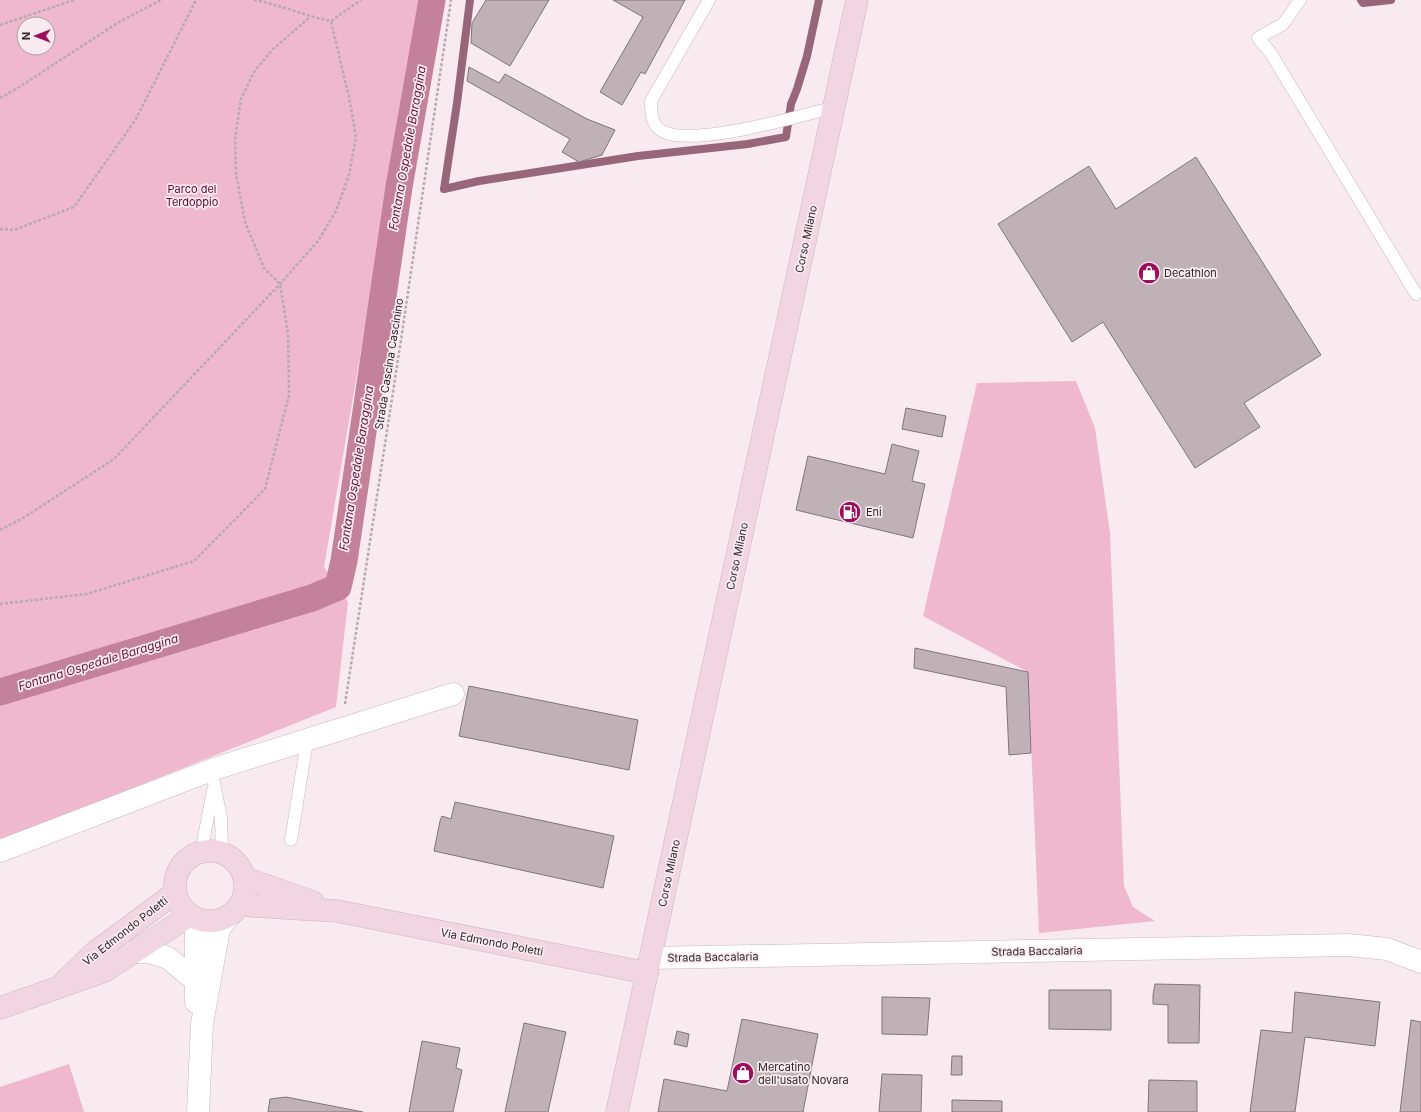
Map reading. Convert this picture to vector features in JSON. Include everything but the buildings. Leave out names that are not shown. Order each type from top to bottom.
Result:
[{"type":"main road","name":"Corso Milano","points":[[617,1112],[858,0]]},
{"type":"main road","points":[[200,853],[212,851],[222,854],[232,859],[240,867],[244,878],[244,897],[233,911]]},
{"type":"main road","name":"Via Edmondo Poletti","points":[[200,853],[191,857],[184,864],[178,872],[175,882],[178,901],[183,909],[193,917],[206,921],[216,921],[233,911],[337,911]]},
{"type":"main road","name":"Via Edmondo Poletti","points":[[244,878],[337,911],[648,966]]},
{"type":"main road","name":"Via Edmondo Poletti","points":[[57,988],[94,953],[176,892]]},
{"type":"main road","name":"Via Edmondo Poletti","points":[[0,1008],[105,971],[133,952],[193,917]]},
{"type":"street","points":[[0,851],[64,833],[307,741],[453,694]]},
{"type":"street","points":[[198,1112],[202,1024],[220,929],[233,911]]},
{"type":"street","points":[[193,917],[196,1005],[202,1024]]},
{"type":"street","name":"Strada Baccalaria","points":[[648,966],[1348,945],[1387,949],[1421,962]]},
{"type":"street","points":[[133,952],[150,952],[168,958],[196,981]]},
{"type":"lane","points":[[709,0],[651,101],[650,112],[654,122],[661,130],[672,135],[685,137],[727,133],[835,107]]},
{"type":"lane","points":[[1300,0],[1283,24],[1258,38],[1270,52],[1416,294]]},
{"type":"lane","points":[[291,840],[307,741]]},
{"type":"lane","points":[[200,853],[214,776]]},
{"type":"lane","points":[[214,776],[221,818],[222,854]]},
{"type":"path","points":[[0,25],[74,0]]},
{"type":"path","points":[[0,98],[119,22],[161,0]]},
{"type":"path","points":[[0,229],[14,230],[74,207],[136,119],[196,0]]},
{"type":"path","points":[[254,0],[271,3],[310,16],[331,21],[361,0]]},
{"type":"path","name":"Strada Cascina Cascinino","points":[[341,730],[401,340],[451,0]]},
{"type":"path","points":[[0,604],[87,594],[194,561],[265,489],[289,395],[288,333],[280,284],[264,268],[245,222],[236,174],[235,139],[241,99],[254,72],[272,50],[310,16]]},
{"type":"path","points":[[0,530],[23,518],[114,459],[280,284],[318,241],[336,211],[349,175],[356,136],[350,102],[331,21]]},
{"type":"green space","name":"Parco del Terdoppio","points":[[0,0],[421,0],[324,567],[348,602],[336,707],[0,841]]},
{"type":"green space","points":[[1076,381],[1095,428],[1110,533],[1124,886],[1133,907],[1155,921],[1039,933],[1028,672],[923,616],[977,383]]},
{"type":"green space","points":[[69,1064],[84,1112],[0,1112],[0,1087]]},
{"type":"waterway","name":"Fontana Ospedale Baraggina","points":[[0,692],[312,598],[338,587],[344,561],[399,187],[432,0]]},
{"type":"waterway","points":[[470,0],[444,189],[479,181],[638,156],[748,144],[786,137],[791,104],[807,56],[819,0]]},
{"type":"waterway","points":[[1361,0],[1363,3],[1391,0]]},
{"type":"place","name":"Decathlon","points":[[1149,273]]},
{"type":"place","name":"Eni","points":[[850,512]]},
{"type":"place","name":"Mercatino dell'usato Novara","points":[[743,1073]]}]
